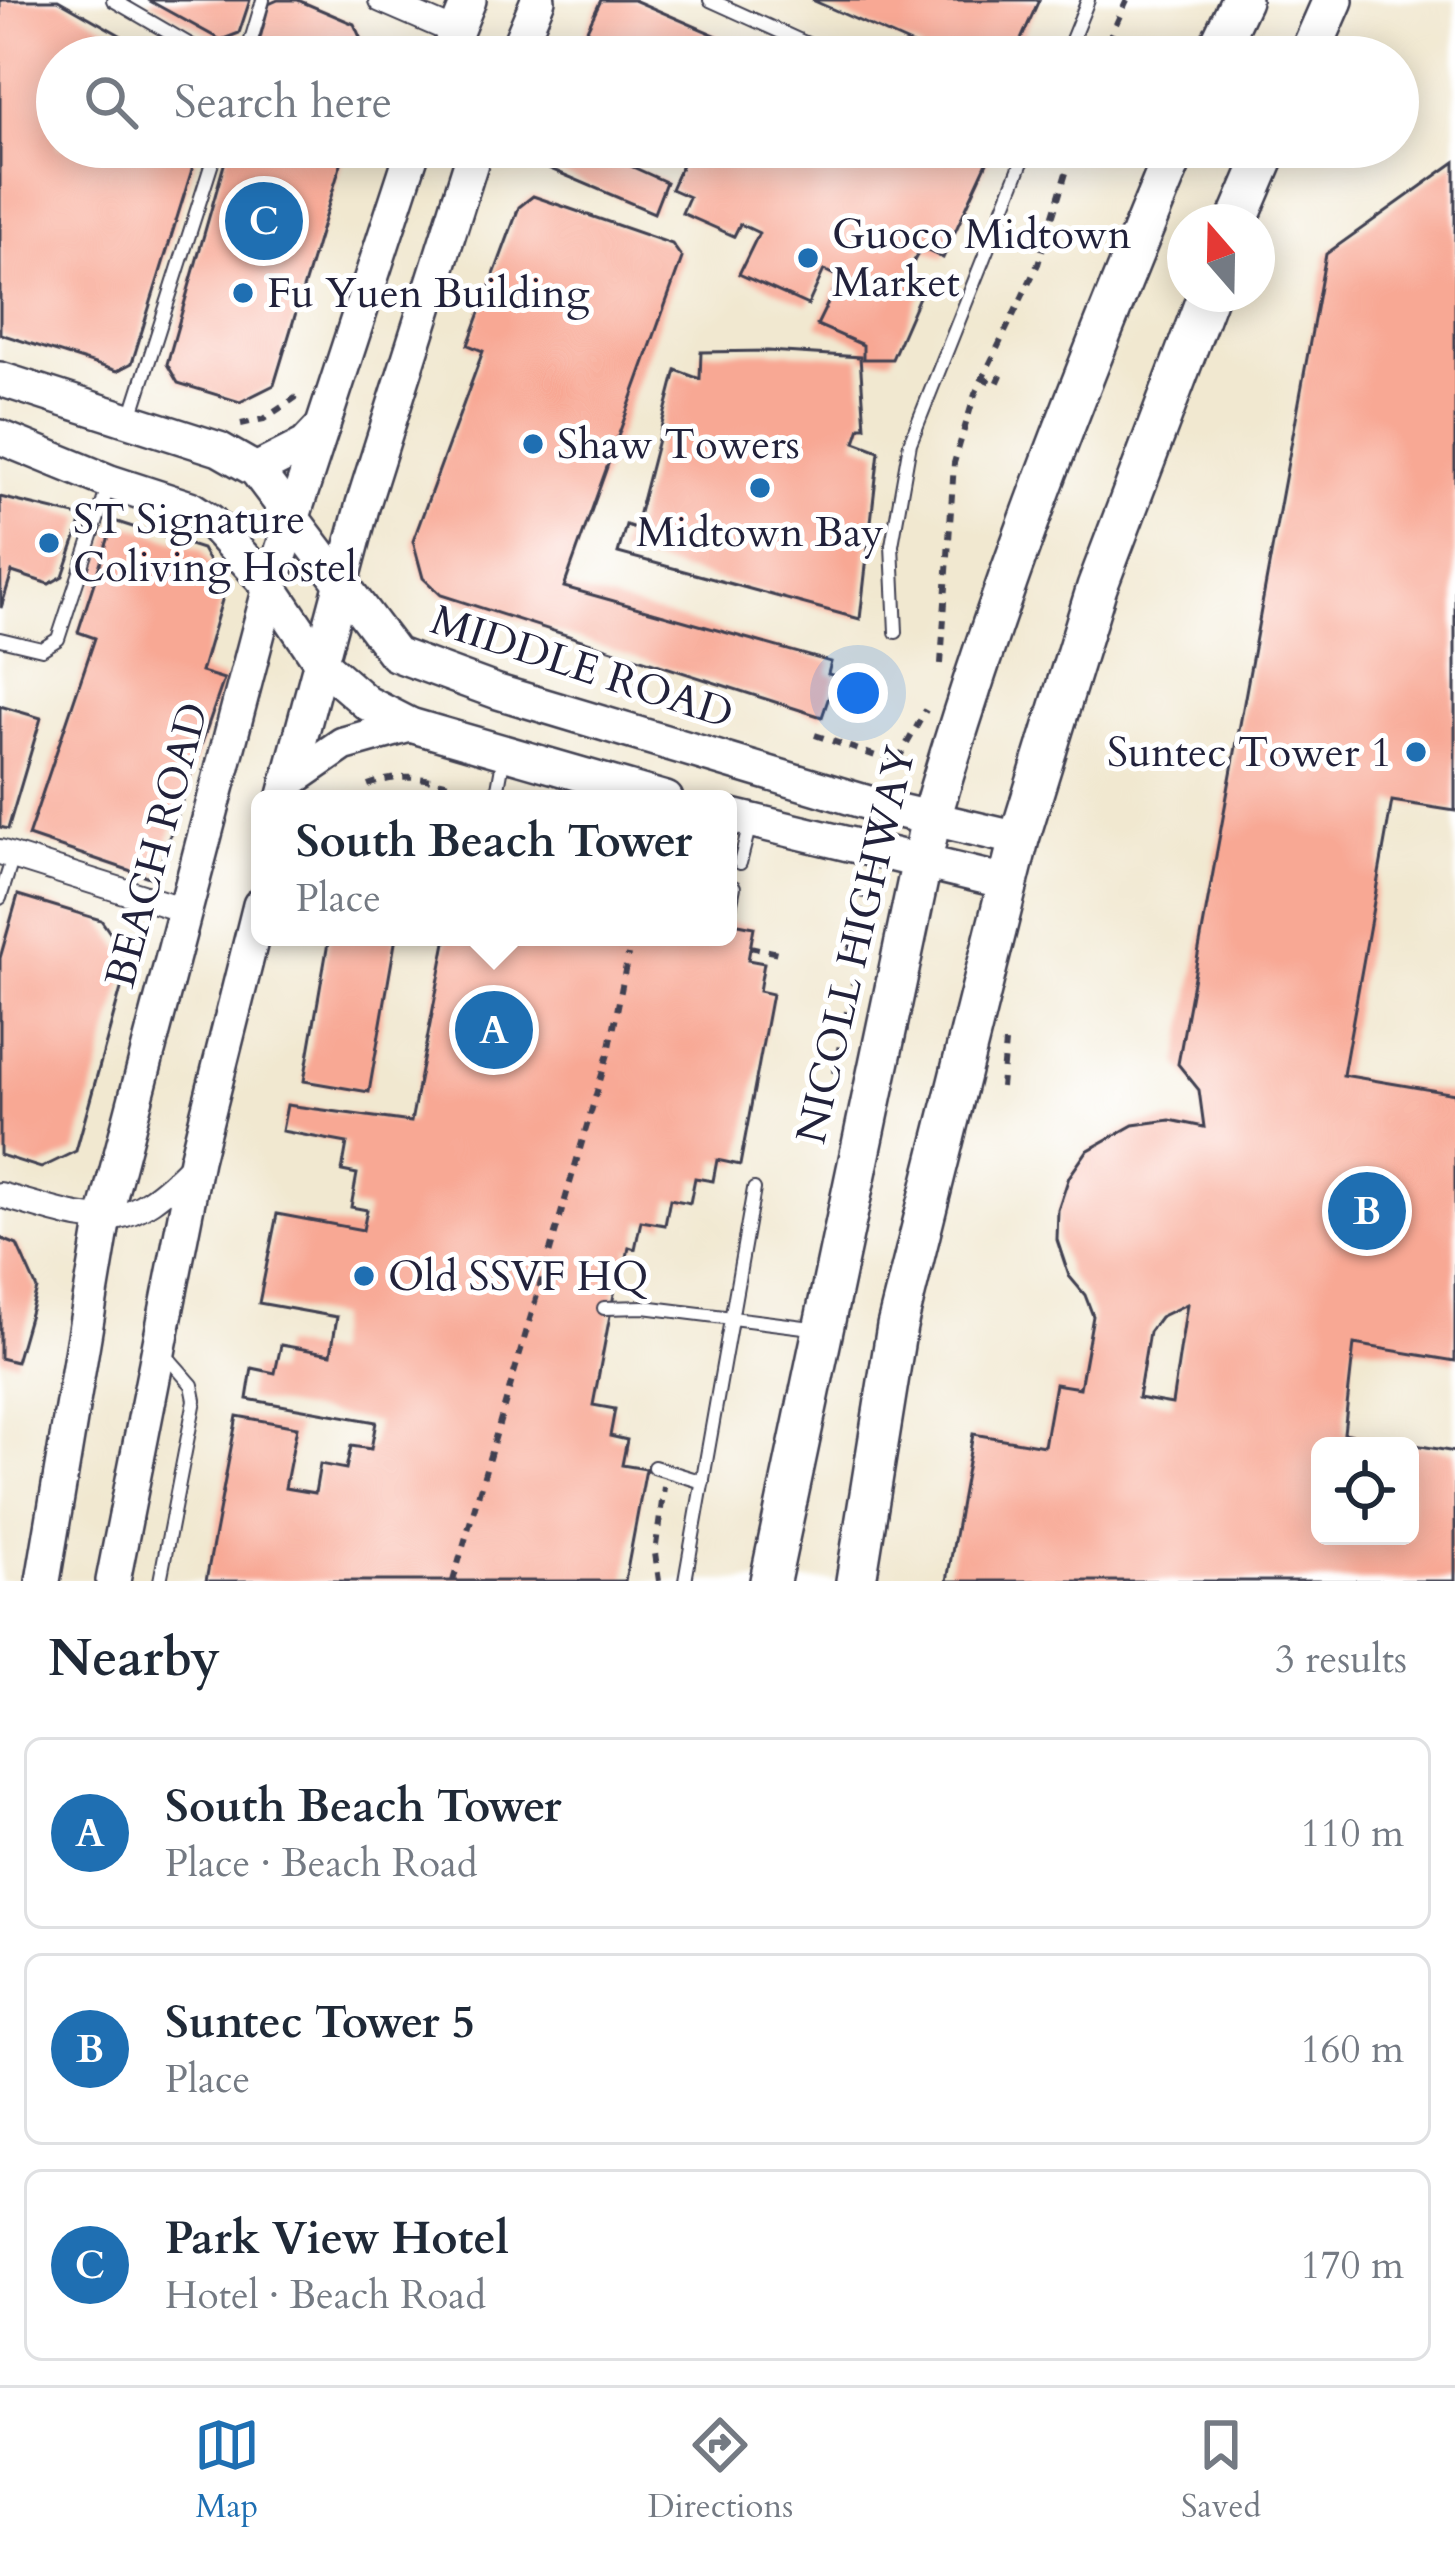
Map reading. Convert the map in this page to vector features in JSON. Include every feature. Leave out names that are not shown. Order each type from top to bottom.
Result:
[{"type":"highway","points":[[1317,36],[1333,0]]},
{"type":"highway","points":[[1223,36],[1238,1]]},
{"type":"highway","name":"NICOLL HIGHWAY","points":[[770,1581],[931,818],[958,724],[1067,412],[1168,168]]},
{"type":"highway","points":[[1245,204],[1260,168]]},
{"type":"highway","points":[[856,1581],[897,1325],[1019,839],[1097,587],[1201,312]]},
{"type":"main road","points":[[454,36],[469,0]]},
{"type":"main road","points":[[523,36],[538,0]]},
{"type":"main road","name":"BEACH ROAD","points":[[43,1581],[103,1222],[270,586],[329,419],[407,168]]},
{"type":"main road","points":[[286,790],[341,588],[470,168]]},
{"type":"main road","name":"MIDDLE ROAD","points":[[0,379],[219,449],[256,470],[394,654],[436,672],[931,818],[1019,839]]},
{"type":"main road","points":[[256,470],[305,446],[329,419]]},
{"type":"main road","points":[[0,437],[110,482],[190,508],[226,537],[270,586],[322,664],[367,703],[410,725],[634,790]]},
{"type":"main road","points":[[286,790],[343,744],[410,725]]},
{"type":"main road","points":[[740,818],[1010,883]]},
{"type":"main road","points":[[113,1581],[162,1352],[196,1160],[251,940]]},
{"type":"street","points":[[380,0],[438,36]]},
{"type":"street","points":[[6,855],[187,910]]},
{"type":"street","points":[[0,1196],[103,1222],[154,1199],[196,1160]]},
{"type":"lane","points":[[113,0],[175,36]]},
{"type":"lane","points":[[252,36],[263,0]]},
{"type":"lane","points":[[710,0],[790,36]]},
{"type":"lane","points":[[1073,36],[1088,0]]},
{"type":"lane","points":[[130,421],[211,168]]},
{"type":"lane","points":[[896,632],[892,545],[910,442],[1020,168]]},
{"type":"lane","points":[[0,639],[42,649],[58,639],[110,482]]},
{"type":"lane","points":[[497,790],[504,754]]},
{"type":"lane","points":[[740,818],[740,863]]},
{"type":"lane","points":[[0,898],[6,855]]},
{"type":"lane","points":[[685,1581],[754,1189]]},
{"type":"lane","points":[[604,1307],[734,1316],[821,1329]]},
{"type":"lane","points":[[160,1581],[195,1400],[192,1384],[162,1352]]},
{"type":"lane","points":[[660,1469],[704,1482]]},
{"type":"path","points":[[1111,36],[1127,0]]},
{"type":"path","points":[[940,685],[954,464],[982,378],[1038,264],[1068,168]]},
{"type":"path","points":[[982,378],[998,383],[1001,375]]},
{"type":"path","points":[[233,426],[291,405],[307,386]]},
{"type":"path","points":[[815,735],[896,763],[929,704]]},
{"type":"path","points":[[368,785],[393,776],[423,776],[469,790]]},
{"type":"path","points":[[850,951],[868,877]]},
{"type":"path","points":[[750,946],[778,953]]},
{"type":"path","points":[[453,1581],[610,1046],[628,956]]},
{"type":"path","points":[[834,1073],[856,969]]},
{"type":"path","points":[[659,1581],[655,1553],[660,1469]]},
{"type":"building","points":[[0,0],[58,0],[122,36],[36,36],[36,168],[192,168],[132,363],[117,371],[0,334]]},
{"type":"building","points":[[148,0],[250,0],[239,33],[214,36]]},
{"type":"building","points":[[298,0],[354,24],[359,36],[261,36],[269,4]]},
{"type":"building","points":[[601,0],[634,0],[717,36],[584,36]]},
{"type":"building","points":[[812,0],[1039,0],[1023,36],[893,36]]},
{"type":"building","points":[[1455,162],[1455,811],[1392,801],[1343,1075],[1455,1094],[1455,1361],[1354,1344],[1344,1433],[1363,1437],[1311,1437],[1311,1545],[1419,1545],[1419,1446],[1455,1452],[1455,1581],[947,1581],[973,1434],[1044,1446],[1055,1384],[1080,1388],[1093,1316],[1085,1295],[1069,1276],[1057,1240],[1058,1210],[1069,1177],[1087,1151],[1133,1125],[1170,1120],[1204,1127],[1199,1090],[1178,1064],[1326,254]],"holes":[[[1187,1304],[1172,1404],[1138,1398],[1149,1332],[1160,1317]]]},
{"type":"building","points":[[223,168],[340,168],[274,385],[240,402],[178,383],[167,364]]},
{"type":"building","points":[[548,168],[635,168],[666,182],[654,213]]},
{"type":"building","name":"Guoco Midtown Market","points":[[680,168],[984,168],[943,258],[921,248],[915,259],[908,275],[925,283],[892,359],[863,359],[863,345],[817,325],[840,278],[824,270],[808,305],[739,274],[759,233],[740,224],[734,236],[682,213],[689,197],[671,189]]},
{"type":"building","name":"Shaw Towers","points":[[533,196],[672,244],[682,258],[564,587],[831,662],[828,674],[836,676],[822,717],[441,595],[423,578],[413,541],[483,351],[468,345],[519,207]]},
{"type":"building","name":"Midtown Bay","points":[[701,352],[860,357],[865,427],[860,427],[855,442],[879,451],[860,619],[618,553],[626,525],[635,528],[676,370],[700,379]]},
{"type":"building","points":[[0,497],[83,517],[63,576],[49,584],[12,572],[1,608]]},
{"type":"building","points":[[114,521],[202,549],[225,590],[201,672],[224,679],[155,879],[28,836],[95,638],[78,632]]},
{"type":"building","points":[[0,706],[41,718],[8,829],[0,827]]},
{"type":"building","points":[[18,895],[101,920],[129,960],[76,1151],[41,1168],[0,1155],[0,958]]},
{"type":"building","points":[[737,924],[754,927],[748,960],[764,963],[759,991],[772,994],[740,1165],[717,1160],[713,1181],[695,1178],[690,1203],[670,1199],[665,1225],[641,1221],[635,1249],[629,1247],[624,1273],[618,1273],[593,1405],[615,1409],[610,1436],[627,1440],[622,1465],[646,1469],[625,1581],[206,1581],[237,1416],[297,1427],[285,1488],[315,1493],[320,1464],[346,1469],[351,1446],[371,1449],[376,1422],[247,1399],[252,1368],[275,1373],[281,1345],[331,1354],[337,1317],[259,1303],[277,1214],[363,1230],[367,1210],[351,1207],[357,1174],[342,1171],[347,1143],[282,1131],[287,1105],[411,1122],[445,946],[737,946]]},
{"type":"building","points":[[327,946],[394,946],[369,1092],[304,1081]]},
{"type":"building","points":[[0,1238],[17,1245],[37,1289],[16,1362],[0,1358]]},
{"type":"place","name":"Park View Hotel","points":[[264,221]]},
{"type":"place","name":"Guoco Midtown Market","points":[[808,258]]},
{"type":"place","name":"Fu Yuen Building","points":[[243,293]]},
{"type":"place","name":"Shaw Towers","points":[[533,444]]},
{"type":"place","name":"Midtown Bay","points":[[760,488]]},
{"type":"place","name":"ST Signature Coliving Hostel","points":[[49,543]]},
{"type":"place","name":"Suntec Tower 1","points":[[1416,752]]},
{"type":"place","name":"South Beach Tower","points":[[494,1030]]},
{"type":"place","name":"Suntec Tower 5","points":[[1367,1211]]},
{"type":"place","name":"Old SSVF HQ","points":[[364,1276]]}]
